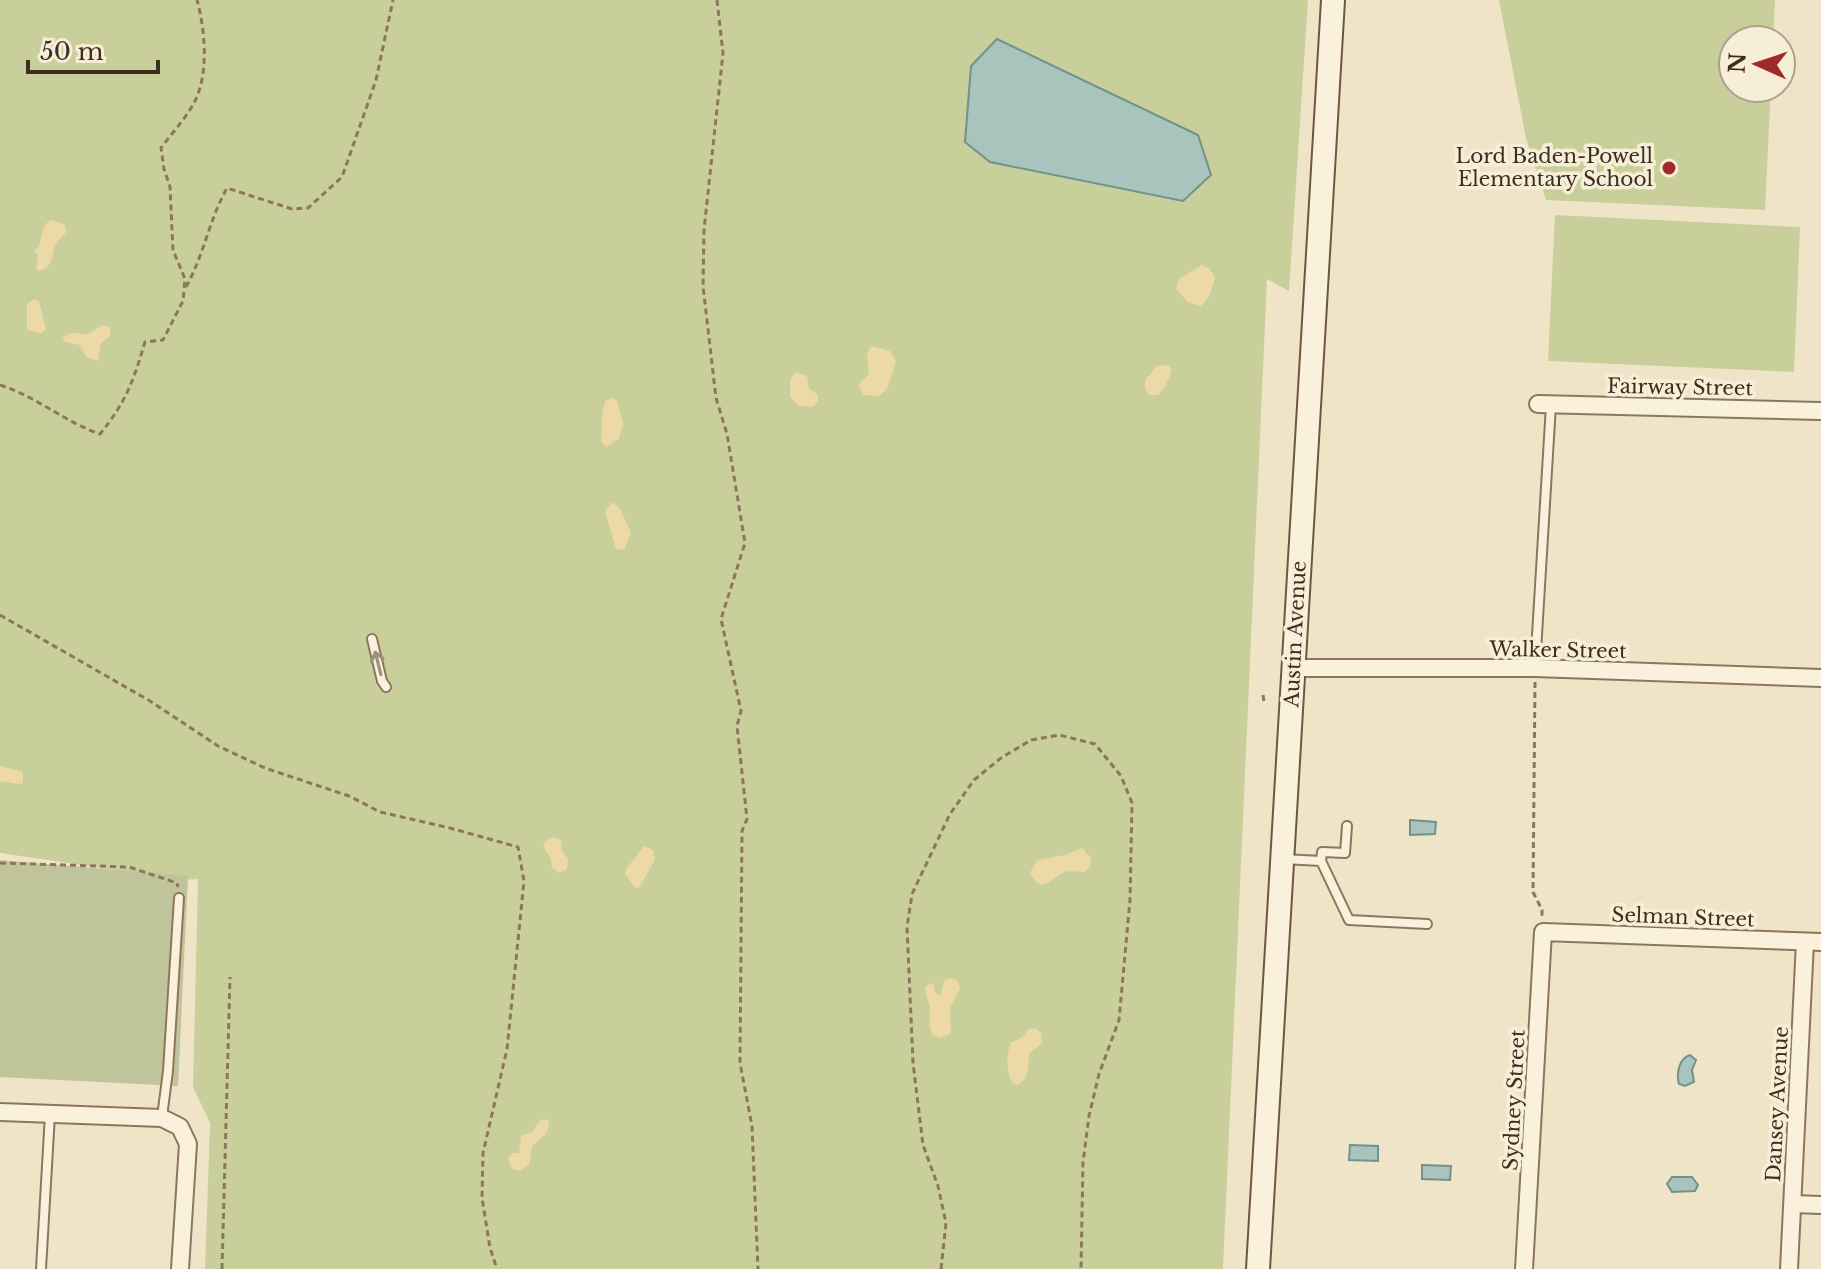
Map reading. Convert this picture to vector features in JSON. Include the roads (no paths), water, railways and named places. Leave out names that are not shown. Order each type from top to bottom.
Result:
[{"type":"main road","name":"Austin Avenue","points":[[1258,1269],[1333,0]]},
{"type":"street","name":"Fairway Street","points":[[1544,404],[1821,411]]},
{"type":"street","name":"Walker Street","points":[[1293,668],[1535,668],[1821,678]]},
{"type":"street","name":"Selman Street","points":[[1543,932],[1813,942]]},
{"type":"street","name":"Sydney Street","points":[[1524,1269],[1543,932]]},
{"type":"street","name":"Dansey Avenue","points":[[1789,1269],[1813,942]]},
{"type":"street","points":[[0,1112],[165,1119],[180,1127],[188,1144],[180,1269]]},
{"type":"street","points":[[1793,1204],[1821,1205]]},
{"type":"lane","points":[[1535,668],[1544,404]]},
{"type":"lane","points":[[372,639],[386,687]]},
{"type":"lane","points":[[1347,826],[1345,853],[1322,852],[1321,861],[1349,920],[1427,924]]},
{"type":"lane","points":[[1282,859],[1321,861]]},
{"type":"lane","points":[[165,1119],[179,898]]},
{"type":"lane","points":[[41,1269],[50,1114]]},
{"type":"water","points":[[997,39],[1198,135],[1211,175],[1183,201],[990,162],[965,142],[971,66]]},
{"type":"water","points":[[1410,820],[1436,822],[1435,834],[1410,835]]},
{"type":"water","points":[[1690,1055],[1696,1060],[1692,1070],[1694,1082],[1685,1086],[1679,1084],[1678,1071],[1683,1059]]},
{"type":"water","points":[[1350,1145],[1378,1146],[1378,1161],[1349,1160]]},
{"type":"water","points":[[1422,1165],[1451,1166],[1450,1180],[1422,1179]]},
{"type":"water","points":[[1672,1177],[1692,1177],[1698,1185],[1695,1191],[1672,1192],[1667,1184]]},
{"type":"place","name":"Lord Baden-Powell Elementary School","points":[[1669,168]]}]
